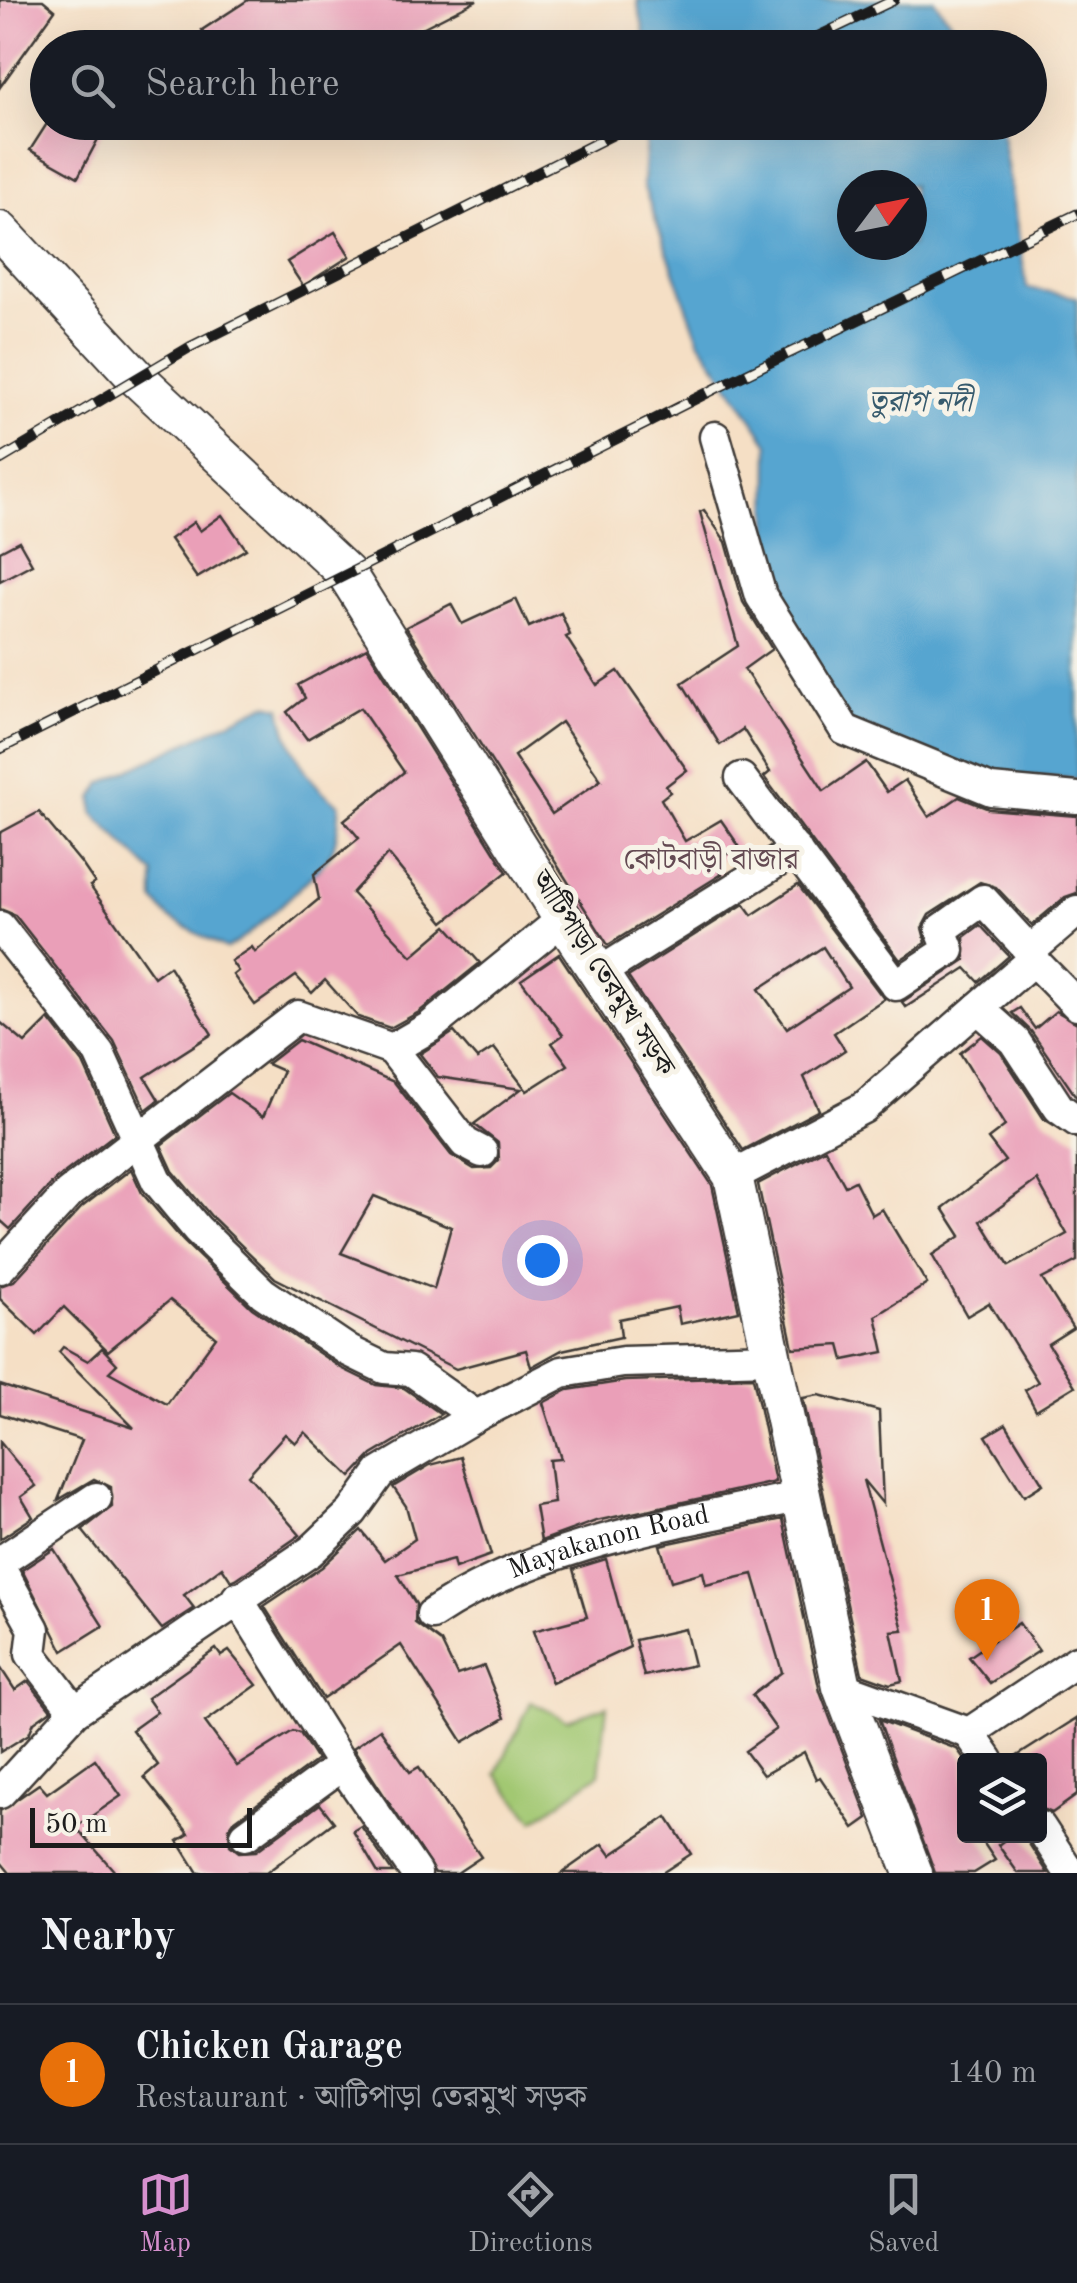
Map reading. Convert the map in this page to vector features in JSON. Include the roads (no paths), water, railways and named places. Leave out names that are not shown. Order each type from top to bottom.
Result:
[{"type":"main road","name":"আটিপাড়া তেরমুখ সড়ক","points":[[0,231],[136,376],[346,572],[563,919],[602,971],[733,1176],[774,1358],[798,1497],[842,1687],[913,1873]]},
{"type":"street","points":[[715,437],[760,596],[846,730],[991,790],[1077,798]]},
{"type":"street","points":[[740,778],[896,985],[950,950],[941,930],[984,900],[1077,1005]]},
{"type":"street","points":[[602,971],[796,850]]},
{"type":"street","points":[[733,1176],[863,1108],[978,1008],[1077,912]]},
{"type":"street","points":[[392,1050],[430,1027],[563,919]]},
{"type":"street","points":[[6,949],[99,1053],[157,1181],[197,1229],[263,1292],[349,1351],[384,1368],[411,1370],[476,1416]]},
{"type":"street","points":[[978,1008],[1015,1041],[1059,1108],[1077,1121]]},
{"type":"street","points":[[0,1268],[69,1194],[298,1016],[392,1050],[465,1143],[482,1152]]},
{"type":"street","points":[[0,1792],[75,1711],[237,1598],[311,1552],[352,1512],[380,1473],[476,1416],[562,1372],[623,1362],[774,1358]]},
{"type":"street","name":"Mayakanon Road","points":[[432,1614],[464,1592],[526,1564],[632,1534],[798,1497]]},
{"type":"street","points":[[75,1711],[31,1654],[34,1629],[0,1565],[96,1498]]},
{"type":"street","points":[[237,1598],[342,1765],[416,1873]]},
{"type":"street","points":[[968,1732],[1077,1662]]},
{"type":"street","points":[[842,1687],[968,1732],[983,1753]]},
{"type":"street","points":[[246,1835],[342,1765]]},
{"type":"street","points":[[1047,1838],[1070,1873]]},
{"type":"water","points":[[637,0],[934,0],[957,30],[643,30]]},
{"type":"water","name":"তুরাগ নদী","points":[[646,140],[1003,140],[1027,288],[1077,297],[1077,779],[1003,775],[867,745],[805,690],[768,545],[769,444],[699,340],[643,185]]},
{"type":"water","points":[[266,704],[281,707],[300,761],[318,786],[339,804],[337,834],[332,851],[315,872],[226,949],[169,918],[154,900],[154,874],[94,814],[93,798],[102,783]]},
{"type":"railway","points":[[832,30],[894,0]]},
{"type":"railway","points":[[0,460],[190,347],[602,140]]},
{"type":"railway","points":[[0,749],[717,388],[1077,214]]},
{"type":"place","name":"Chicken Garage","points":[[987,1661]]},
{"type":"district","name":"কোটবাড়ী বাজার","points":[[711,861]]}]
